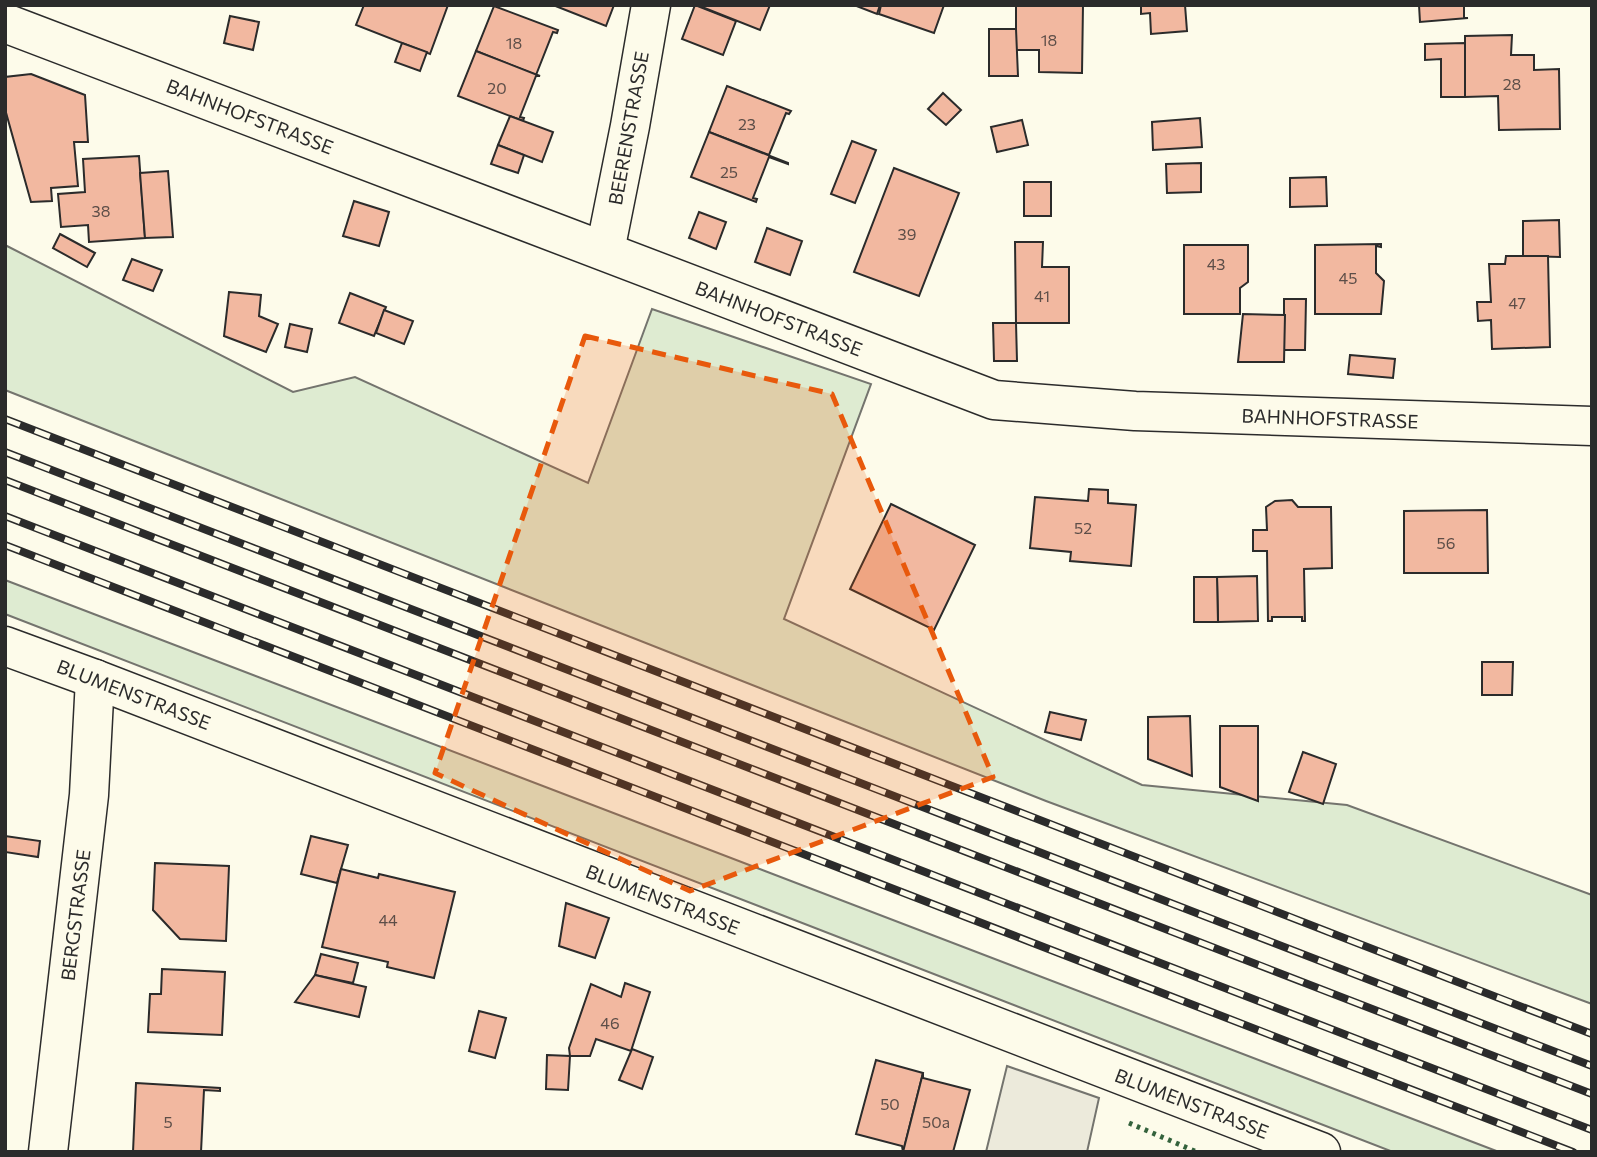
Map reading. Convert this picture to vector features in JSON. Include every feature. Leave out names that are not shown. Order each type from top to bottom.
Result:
[{"type":"street","name":"BEERENSTRASSE","points":[[605,251],[651,5]]},
{"type":"street","name":"BAHNHOFSTRASSE","points":[[5,23],[994,400],[1136,411],[1592,426]]},
{"type":"street","name":"BLUMENSTRASSE","points":[[5,646],[1321,1152]]},
{"type":"street","name":"BERGSTRASSE","points":[[47,1152],[89,795],[95,679]]},
{"type":"highlighted area","points":[[585,336],[832,394],[993,777],[690,891],[435,773]]},
{"type":"green space","points":[[5,245],[293,392],[355,377],[588,483],[652,309],[871,384],[784,619],[1142,785],[1347,805],[1592,895],[1592,1004],[1046,801],[5,390]]},
{"type":"green space","points":[[5,580],[1499,1152],[1393,1152],[5,614]]},
{"type":"shaded area","points":[[1007,1066],[1099,1098],[1087,1152],[986,1152]]},
{"type":"building","points":[[364,5],[448,5],[430,54],[356,25]]},
{"type":"building","points":[[553,5],[614,5],[606,26]]},
{"type":"building","points":[[695,5],[736,21],[723,55],[682,39]]},
{"type":"building","points":[[702,5],[770,5],[760,30]]},
{"type":"building","points":[[854,5],[880,5],[877,14]]},
{"type":"building","points":[[881,5],[944,5],[934,33],[879,14]]},
{"type":"building","points":[[1016,5],[1083,5],[1082,73],[1039,72],[1039,50],[1016,50]]},
{"type":"building","points":[[1141,5],[1185,5],[1187,31],[1151,34],[1150,13],[1141,14]]},
{"type":"building","points":[[1419,5],[1464,5],[1464,18],[1468,18],[1420,22]]},
{"type":"building","points":[[494,6],[558,30],[557,33],[553,32],[536,75],[476,51]]},
{"type":"building","points":[[230,16],[259,22],[253,50],[224,43]]},
{"type":"building","points":[[989,29],[1016,29],[1018,76],[989,76]]},
{"type":"building","points":[[1512,35],[1511,55],[1534,55],[1534,70],[1559,69],[1560,129],[1499,130],[1498,96],[1465,97],[1465,36]]},
{"type":"building","points":[[402,43],[427,52],[420,71],[395,62]]},
{"type":"building","points":[[1465,43],[1465,97],[1441,97],[1441,59],[1425,60],[1425,44]]},
{"type":"building","points":[[476,51],[540,76],[536,76],[520,117],[524,118],[523,121],[458,96]]},
{"type":"building","points":[[31,74],[85,95],[88,142],[74,142],[78,186],[51,188],[52,201],[31,202],[5,109],[5,77]]},
{"type":"building","points":[[727,86],[791,111],[786,113],[769,155],[709,132]]},
{"type":"building","points":[[943,93],[961,110],[946,125],[928,109]]},
{"type":"building","points":[[510,116],[553,132],[542,162],[498,145]]},
{"type":"building","points":[[1200,118],[1202,147],[1153,150],[1152,122]]},
{"type":"building","points":[[1022,120],[1028,145],[997,152],[991,127]]},
{"type":"building","points":[[709,132],[788,164],[769,157],[753,198],[757,199],[756,202],[691,177]]},
{"type":"building","points":[[852,141],[876,150],[855,203],[831,194]]},
{"type":"building","points":[[498,145],[524,155],[518,173],[491,164]]},
{"type":"building","points":[[139,156],[145,238],[89,242],[88,225],[61,227],[58,194],[85,192],[83,159]]},
{"type":"building","points":[[1201,163],[1201,192],[1167,193],[1166,164]]},
{"type":"building","points":[[894,168],[959,193],[919,296],[854,272]]},
{"type":"building","points":[[168,171],[173,237],[145,238],[140,173]]},
{"type":"building","points":[[1326,177],[1327,206],[1290,207],[1290,178]]},
{"type":"building","points":[[1024,182],[1051,182],[1051,216],[1024,216]]},
{"type":"building","points":[[354,201],[389,212],[379,246],[343,236]]},
{"type":"building","points":[[699,212],[726,222],[716,249],[689,238]]},
{"type":"building","points":[[1559,220],[1560,257],[1523,256],[1523,221]]},
{"type":"building","points":[[767,228],[802,241],[790,275],[755,262]]},
{"type":"building","points":[[60,234],[95,253],[87,267],[53,248]]},
{"type":"building","points":[[1015,242],[1043,242],[1042,267],[1069,267],[1069,323],[1016,323]]},
{"type":"building","points":[[1381,244],[1381,247],[1376,246],[1376,273],[1384,281],[1381,314],[1315,314],[1315,245]]},
{"type":"building","points":[[1184,245],[1248,245],[1248,282],[1240,288],[1240,314],[1184,314]]},
{"type":"building","points":[[1506,256],[1548,256],[1550,347],[1492,349],[1491,320],[1478,321],[1477,302],[1491,302],[1489,264],[1505,264]]},
{"type":"building","points":[[132,259],[162,270],[153,291],[123,280]]},
{"type":"building","points":[[229,292],[261,295],[259,316],[278,324],[266,352],[224,336]]},
{"type":"building","points":[[350,293],[386,307],[374,336],[339,323]]},
{"type":"building","points":[[1284,299],[1306,299],[1305,350],[1284,350]]},
{"type":"building","points":[[384,310],[413,321],[404,344],[376,333]]},
{"type":"building","points":[[1243,314],[1285,315],[1284,362],[1238,362]]},
{"type":"building","points":[[993,323],[1016,323],[1017,361],[994,361]]},
{"type":"building","points":[[290,324],[312,329],[307,352],[285,347]]},
{"type":"building","points":[[1350,355],[1395,359],[1393,378],[1348,374]]},
{"type":"building","points":[[1089,489],[1108,490],[1108,503],[1136,505],[1131,566],[1070,561],[1071,552],[1030,548],[1035,497],[1088,501]]},
{"type":"building","points":[[1292,500],[1298,507],[1331,507],[1332,568],[1304,569],[1305,621],[1302,621],[1302,617],[1272,617],[1272,621],[1268,621],[1267,551],[1253,551],[1253,530],[1267,530],[1266,507],[1275,501]]},
{"type":"building","points":[[891,504],[975,545],[934,630],[850,589]]},
{"type":"building","points":[[1487,510],[1488,573],[1404,573],[1404,511]]},
{"type":"building","points":[[1257,576],[1258,621],[1218,622],[1217,577]]},
{"type":"building","points":[[1194,577],[1217,577],[1218,622],[1194,622]]},
{"type":"building","points":[[1482,662],[1513,662],[1512,695],[1482,695]]},
{"type":"building","points":[[1050,712],[1086,720],[1081,740],[1045,732]]},
{"type":"building","points":[[1190,716],[1192,776],[1148,759],[1148,717]]},
{"type":"building","points":[[1220,726],[1258,726],[1258,801],[1220,787]]},
{"type":"building","points":[[1303,752],[1336,764],[1323,804],[1289,792]]},
{"type":"building","points":[[5,836],[40,841],[38,857],[5,852]]},
{"type":"building","points":[[311,836],[348,845],[337,883],[301,874]]},
{"type":"building","points":[[155,863],[229,866],[226,941],[180,939],[153,910]]},
{"type":"building","points":[[341,869],[378,878],[379,874],[455,892],[434,978],[387,967],[388,962],[322,947]]},
{"type":"building","points":[[566,903],[609,918],[595,958],[559,946]]},
{"type":"building","points":[[321,954],[358,963],[353,983],[315,975]]},
{"type":"building","points":[[162,969],[225,972],[222,1035],[148,1032],[150,994],[161,994]]},
{"type":"building","points":[[315,975],[366,987],[359,1017],[295,1002]]},
{"type":"building","points":[[625,983],[650,992],[631,1051],[596,1039],[590,1056],[570,1056],[569,1048],[591,984],[621,997]]},
{"type":"building","points":[[479,1011],[506,1018],[495,1058],[469,1051]]},
{"type":"building","points":[[632,1049],[653,1057],[642,1089],[619,1080]]},
{"type":"building","points":[[547,1055],[570,1056],[568,1090],[546,1089]]},
{"type":"building","points":[[876,1060],[923,1073],[903,1152],[902,1146],[856,1134]]},
{"type":"building","points":[[923,1073],[923,1078],[970,1090],[953,1152],[903,1152]]},
{"type":"building","points":[[136,1083],[220,1088],[220,1091],[204,1090],[201,1152],[133,1152]]},
{"type":"railway","points":[[5,419],[1592,1034]]},
{"type":"railway","points":[[5,452],[1592,1066]]},
{"type":"railway","points":[[5,480],[1592,1094]]},
{"type":"railway","points":[[5,516],[1592,1130]]},
{"type":"railway","points":[[5,545],[1573,1152]]},
{"type":"hedge","points":[[1129,1123],[1197,1152]]}]
